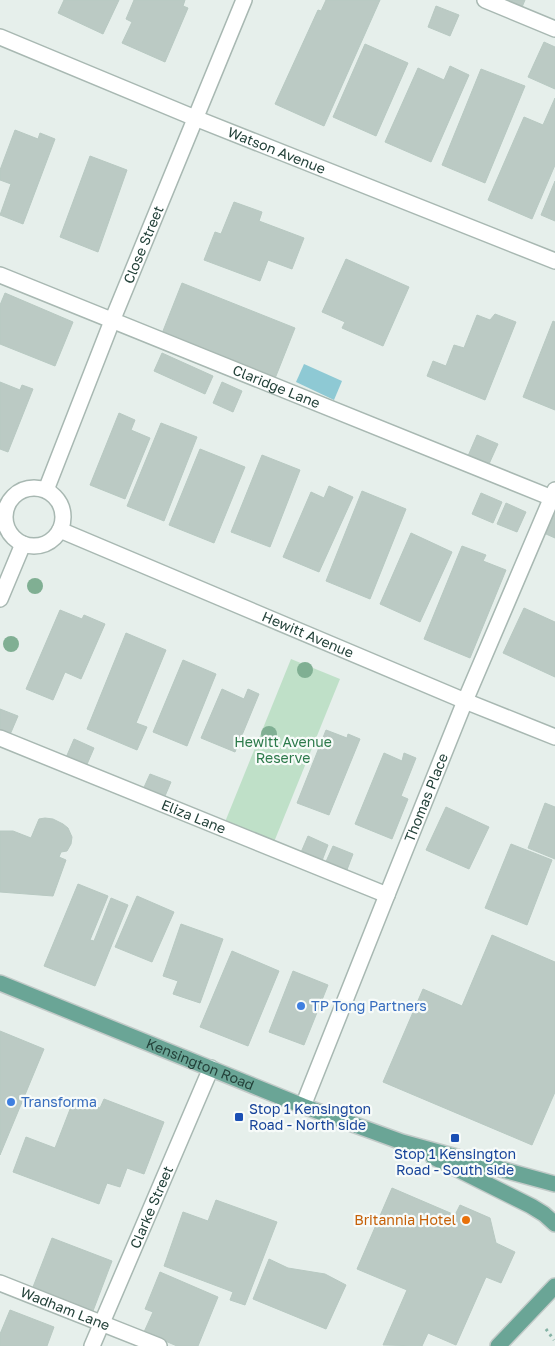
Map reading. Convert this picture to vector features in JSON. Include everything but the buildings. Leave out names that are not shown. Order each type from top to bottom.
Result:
[{"type":"main road","name":"Kensington Road","points":[[0,983],[303,1106],[402,1142],[555,1184]]},
{"type":"main road","name":"Kensington Road","points":[[402,1142],[531,1206],[555,1224]]},
{"type":"main road","points":[[498,1346],[555,1286]]},
{"type":"street","name":"Close Street","points":[[46,490],[112,321],[244,0]]},
{"type":"street","points":[[485,0],[555,29]]},
{"type":"street","name":"Watson Avenue","points":[[0,37],[195,118],[555,261]]},
{"type":"street","name":"Claridge Lane","points":[[0,275],[112,321],[553,494]]},
{"type":"street","points":[[30,488],[46,490],[60,504],[63,514],[60,530],[46,544],[36,546],[22,544],[8,530],[3,505],[20,491],[30,488]]},
{"type":"street","name":"Thomas Place","points":[[303,1106],[386,895],[553,494]]},
{"type":"street","name":"Hewitt Avenue","points":[[60,530],[555,737]]},
{"type":"street","points":[[0,599],[22,544]]},
{"type":"street","name":"Eliza Lane","points":[[0,738],[386,895]]},
{"type":"street","name":"Clarke Street","points":[[92,1346],[210,1068]]},
{"type":"street","name":"Wadham Lane","points":[[0,1283],[159,1346]]},
{"type":"path","points":[[546,1329],[554,1340]]},
{"type":"green space","name":"Hewitt Avenue Reserve","points":[[291,659],[340,679],[274,842],[225,822]]},
{"type":"water","points":[[304,364],[342,381],[334,400],[296,382]]},
{"type":"place","name":"TP Tong Partners","points":[[301,1006]]},
{"type":"place","name":"Transforma","points":[[11,1102]]},
{"type":"place","name":"Stop 1 Kensington Road - North side","points":[[239,1117]]},
{"type":"place","name":"Stop 1 Kensington Road - South side","points":[[455,1138]]},
{"type":"place","name":"Britannia Hotel","points":[[466,1220]]}]
